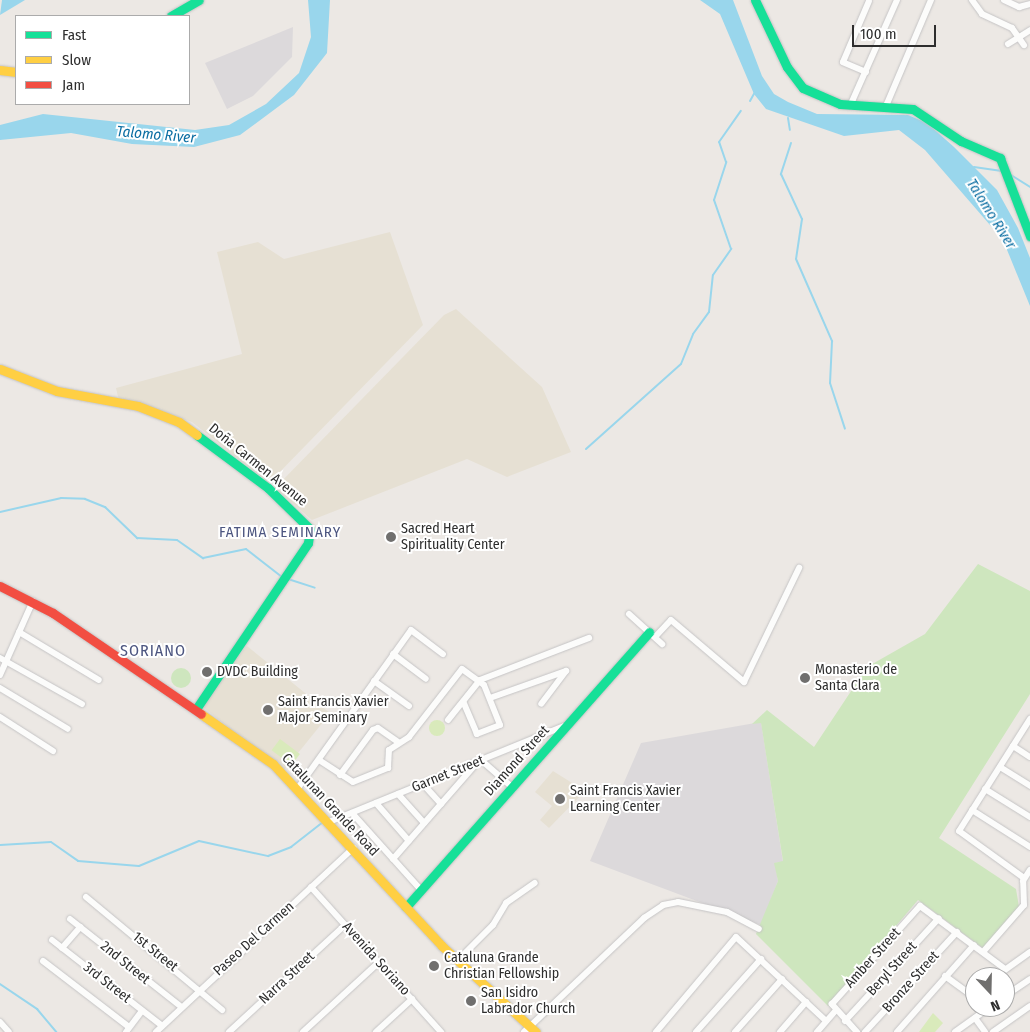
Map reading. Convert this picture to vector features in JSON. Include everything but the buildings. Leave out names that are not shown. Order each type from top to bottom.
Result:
[{"type":"main road","points":[[173,15],[199,0]]},
{"type":"main road","points":[[755,0],[794,78],[814,95],[850,106],[886,106],[920,113],[955,138],[996,156],[1004,166],[1007,183],[1030,236]]},
{"type":"main road","points":[[0,70],[15,72]]},
{"type":"main road","name":"Doña Carmen Avenue","points":[[0,368],[57,391],[138,406],[190,428],[268,488],[310,529],[308,543],[196,709]]},
{"type":"main road","name":"Catalunan Grande Road","points":[[0,586],[33,601],[261,754],[298,788],[457,961],[530,1031]]},
{"type":"main road","name":"Diamond Street","points":[[406,907],[567,725],[652,635]]},
{"type":"street","points":[[850,106],[897,0]]},
{"type":"street","points":[[886,106],[931,0]]},
{"type":"street","points":[[1004,0],[1019,7],[1030,4]]},
{"type":"street","points":[[866,72],[843,62],[869,1]]},
{"type":"street","points":[[973,2],[982,14],[1012,28],[1024,45]]},
{"type":"street","points":[[1008,44],[1030,30]]},
{"type":"street","points":[[652,635],[672,620],[744,682],[798,568]]},
{"type":"street","points":[[0,675],[3,660],[19,632],[33,601]]},
{"type":"street","points":[[629,614],[662,644]]},
{"type":"street","points":[[298,788],[411,630],[443,654]]},
{"type":"street","points":[[19,632],[99,680]]},
{"type":"street","points":[[448,720],[464,703],[480,680],[589,638]]},
{"type":"street","points":[[393,654],[426,679]]},
{"type":"street","points":[[3,660],[82,704]]},
{"type":"street","points":[[318,760],[357,782],[388,768],[389,750],[412,733],[460,671],[480,680],[490,698],[500,725],[477,734],[464,703]]},
{"type":"street","points":[[490,698],[566,671],[541,704]]},
{"type":"street","points":[[374,681],[409,706]]},
{"type":"street","points":[[0,688],[68,729]]},
{"type":"street","points":[[0,717],[53,751]]},
{"type":"street","points":[[1024,878],[959,833],[985,789],[1029,724]]},
{"type":"street","name":"Garnet Street","points":[[329,822],[567,725]]},
{"type":"street","points":[[340,774],[373,730],[378,728],[398,742]]},
{"type":"street","points":[[1013,746],[1030,757]]},
{"type":"street","points":[[393,859],[480,761],[512,787]]},
{"type":"street","points":[[1000,766],[1030,786]]},
{"type":"street","points":[[423,784],[441,804]]},
{"type":"street","points":[[985,789],[1030,817]]},
{"type":"street","points":[[398,794],[424,823]]},
{"type":"street","points":[[376,803],[409,841]]},
{"type":"street","points":[[972,810],[1030,847]]},
{"type":"street","points":[[352,813],[421,890]]},
{"type":"street","name":"Paseo Del Carmen","points":[[156,1032],[180,1006],[353,848]]},
{"type":"street","points":[[983,952],[1027,907],[1024,878],[1030,870]]},
{"type":"street","points":[[457,961],[494,925],[512,897],[535,883]]},
{"type":"street","name":"Avenida Soriano","points":[[311,887],[441,1032]]},
{"type":"street","name":"1st Street","points":[[86,897],[200,988],[222,1010]]},
{"type":"street","points":[[530,1031],[644,918],[663,905],[678,902],[712,908],[759,929]]},
{"type":"street","name":"Amber Street","points":[[817,1032],[835,1011],[833,1003],[920,906],[939,918]]},
{"type":"street","points":[[939,918],[1002,967]]},
{"type":"street","name":"Beryl Street","points":[[846,1020],[939,918]]},
{"type":"street","name":"2nd Street","points":[[70,919],[180,1006]]},
{"type":"street","name":"Narra Street","points":[[229,1032],[345,924]]},
{"type":"street","points":[[62,948],[80,927]]},
{"type":"street","name":"Bronze Street","points":[[865,1032],[956,932]]},
{"type":"street","points":[[656,1032],[736,937],[826,1022]]},
{"type":"street","name":"3rd Street","points":[[52,940],[161,1025]]},
{"type":"street","points":[[896,1032],[974,945]]},
{"type":"street","points":[[1008,967],[1030,952]]},
{"type":"street","points":[[696,1032],[761,959]]},
{"type":"street","points":[[43,961],[128,1030],[142,1010]]},
{"type":"street","points":[[302,1032],[379,962]]},
{"type":"street","points":[[945,976],[965,989]]},
{"type":"street","points":[[735,1032],[782,979]]},
{"type":"street","points":[[1015,989],[1030,979]]},
{"type":"street","points":[[376,1032],[412,999]]},
{"type":"street","points":[[780,1032],[806,1002]]},
{"type":"street","points":[[993,1032],[1030,1006]]},
{"type":"street","points":[[835,1011],[857,1032]]},
{"type":"street","points":[[955,1032],[975,1018],[985,1032]]},
{"type":"street","points":[[0,1022],[9,1032]]},
{"type":"shaded area","points":[[293,27],[292,57],[253,96],[227,109],[205,63]]},
{"type":"shaded area","points":[[390,232],[423,325],[269,483],[192,422],[118,397],[116,388],[242,354],[217,252],[258,242],[284,259]]},
{"type":"shaded area","points":[[456,309],[542,387],[571,452],[507,477],[467,459],[312,520],[275,488],[444,315]]},
{"type":"shaded area","name":"Saint Francis Xavier Major Seminary","points":[[247,646],[330,713],[283,772],[200,704]]},
{"type":"shaded area","points":[[761,722],[783,862],[775,863],[778,881],[761,925],[590,861],[641,743]]},
{"type":"shaded area","name":"Saint Francis Xavier Learning Center","points":[[553,771],[585,791],[549,828],[540,820],[552,806],[535,792]]},
{"type":"green space","points":[[978,564],[1030,591],[1030,694],[939,838],[1016,889],[1019,907],[984,949],[918,900],[828,1006],[756,934],[778,881],[774,863],[783,861],[761,723],[752,724],[767,710],[814,747],[867,667],[925,634]]},
{"type":"green space","points":[[181,668],[188,671],[191,678],[188,685],[181,688],[174,685],[171,678],[174,671]]},
{"type":"green space","points":[[434,720],[440,720],[445,725],[443,734],[434,736],[429,731],[429,725]]},
{"type":"green space","points":[[280,739],[300,754],[292,765],[272,750]]},
{"type":"green space","points":[[933,1013],[943,1023],[935,1032],[919,1032]]},
{"type":"water","points":[[2,0],[25,0],[0,15]]},
{"type":"water","name":"Talomo River","points":[[308,0],[330,0],[327,53],[294,95],[240,135],[194,147],[132,144],[71,133],[0,140],[0,125],[43,114],[195,130],[229,125],[266,104],[299,73],[311,37]]},
{"type":"water","name":"Talomo River","points":[[700,0],[733,0],[762,76],[774,94],[817,114],[908,115],[927,123],[954,147],[997,190],[1018,228],[1030,258],[1030,306],[1003,240],[925,150],[899,130],[844,136],[766,109],[754,94],[720,14]]},
{"type":"waterway","points":[[750,101],[755,92]]},
{"type":"waterway","points":[[586,449],[681,364],[693,334],[709,312],[713,275],[731,249],[714,200],[726,162],[719,142],[741,111]]},
{"type":"waterway","points":[[788,118],[790,130]]},
{"type":"waterway","points":[[791,143],[781,174],[802,219],[796,259],[832,341],[830,383],[845,429]]},
{"type":"waterway","points":[[974,167],[1002,171]]},
{"type":"waterway","points":[[1011,175],[1030,187]]},
{"type":"waterway","points":[[0,512],[61,498],[85,499],[105,507],[137,538],[177,540],[203,558],[246,549],[282,577]]},
{"type":"waterway","points":[[288,579],[315,588]]},
{"type":"waterway","points":[[0,845],[51,842],[78,861],[139,866],[199,841],[268,856],[291,847],[322,823]]},
{"type":"waterway","points":[[0,984],[37,1009],[56,1032]]},
{"type":"traffic: fast","points":[[173,15],[199,0]]},
{"type":"traffic: fast","points":[[755,0],[787,67],[803,88],[840,104],[913,109],[961,141],[1000,158],[1030,236]]},
{"type":"traffic: fast","points":[[196,709],[308,543],[310,529],[268,488],[197,435]]},
{"type":"traffic: fast","points":[[406,907],[649,632]]},
{"type":"traffic: slow","points":[[0,70],[15,72]]},
{"type":"traffic: slow","points":[[0,369],[57,391],[138,406],[179,422],[197,435]]},
{"type":"traffic: slow","points":[[201,714],[273,764],[442,946],[536,1032]]},
{"type":"traffic: jam","points":[[0,586],[53,613],[201,714]]},
{"type":"place","name":"Sacred Heart Spirituality Center","points":[[391,537]]},
{"type":"place","name":"DVDC Building","points":[[207,672]]},
{"type":"place","name":"Monasterio de Santa Clara","points":[[805,678]]},
{"type":"place","name":"Saint Francis Xavier Major Seminary","points":[[268,710]]},
{"type":"place","name":"Saint Francis Xavier Learning Center","points":[[560,799]]},
{"type":"place","name":"Cataluna Grande Christian Fellowship","points":[[434,966]]},
{"type":"place","name":"San Isidro Labrador Church","points":[[471,1001]]},
{"type":"district","name":"FATIMA SEMINARY","points":[[280,533]]},
{"type":"district","name":"SORIANO","points":[[153,651]]}]
